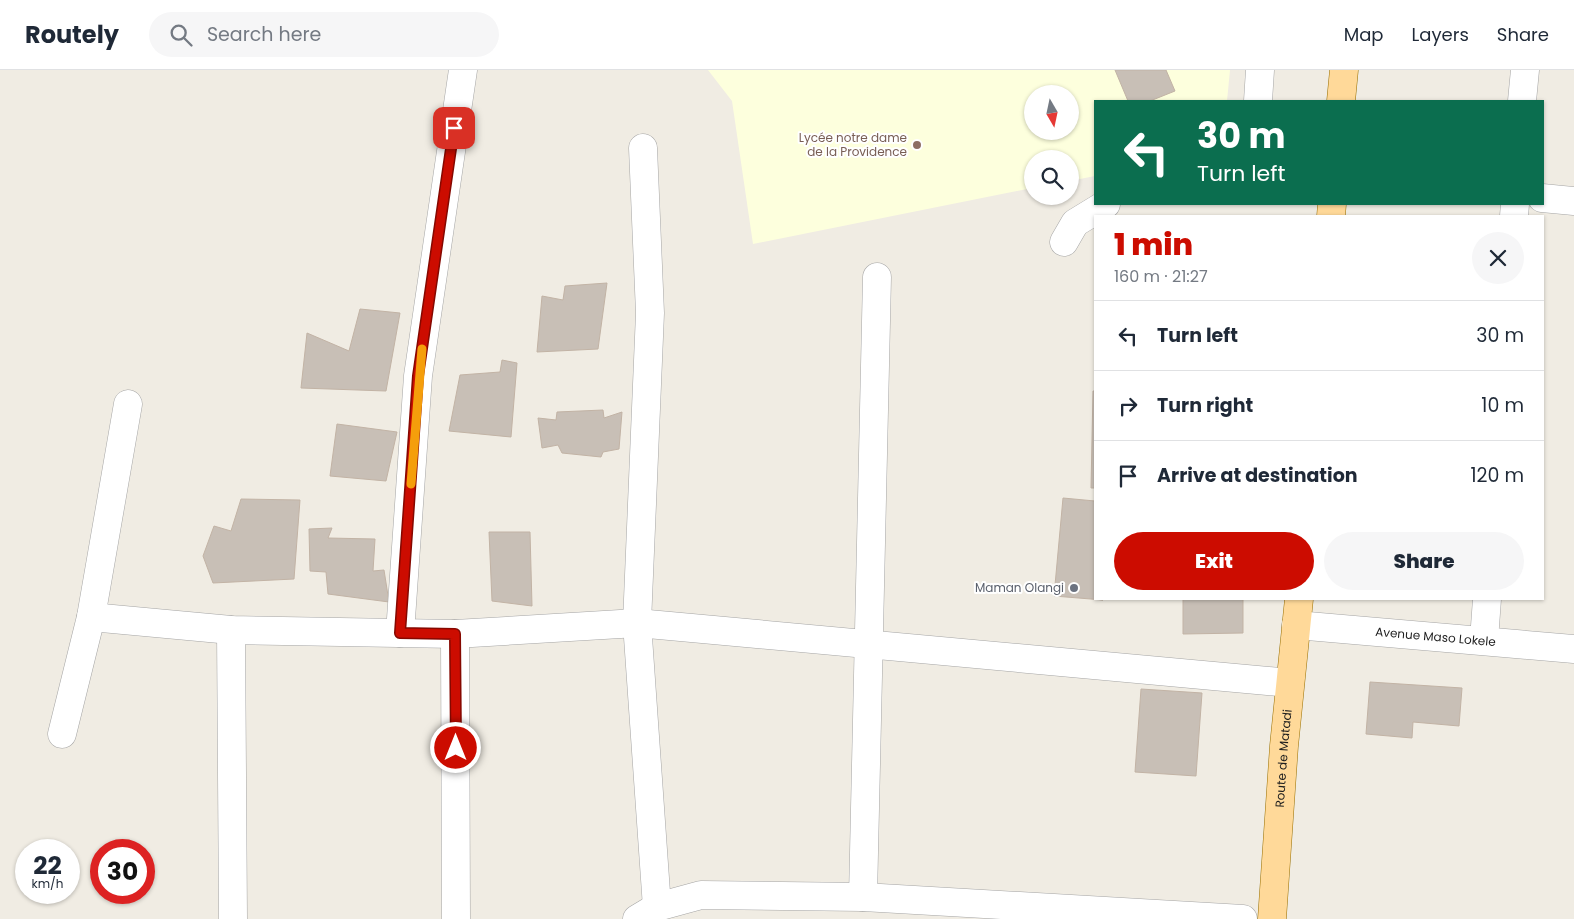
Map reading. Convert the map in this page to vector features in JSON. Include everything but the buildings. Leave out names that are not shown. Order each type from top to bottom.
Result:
[{"type":"main road","points":[[1341,100],[1344,70]]},
{"type":"main road","name":"Route de Matadi","points":[[1272,919],[1290,683],[1298,612]]},
{"type":"street","points":[[400,633],[418,376],[463,70]]},
{"type":"street","points":[[1258,100],[1260,70]]},
{"type":"street","points":[[1522,100],[1524,70]]},
{"type":"street","points":[[643,148],[650,313],[637,623],[647,913],[702,895],[863,897],[1243,919]]},
{"type":"street","points":[[1544,198],[1574,200]]},
{"type":"street","points":[[1064,242],[1075,223],[1104,205]]},
{"type":"street","points":[[863,897],[876,277]]},
{"type":"street","points":[[62,734],[91,616],[128,404]]},
{"type":"street","points":[[1484,640],[1487,600]]},
{"type":"street","name":"Avenue Maso Lokele","points":[[1298,612],[1484,640],[1574,649]]},
{"type":"street","points":[[91,616],[231,630],[455,634],[637,623],[1290,683]]},
{"type":"street","points":[[231,630],[233,919]]},
{"type":"street","points":[[455,634],[456,919]]},
{"type":"shaded area","name":"Lycée notre dame de la Providence","points":[[708,70],[1230,70],[1227,100],[1094,100],[1094,176],[1079,179],[1079,150],[1024,150],[1024,190],[753,244],[732,101]]},
{"type":"slow traffic","points":[[411,484],[418,376],[422,349]]},
{"type":"place","name":"Lycée notre dame de la Providence","points":[[917,145]]},
{"type":"place","name":"Maman Olangi","points":[[1074,588]]},
{"type":"route","points":[[454,128],[418,376],[400,633],[455,634],[456,748]]}]
